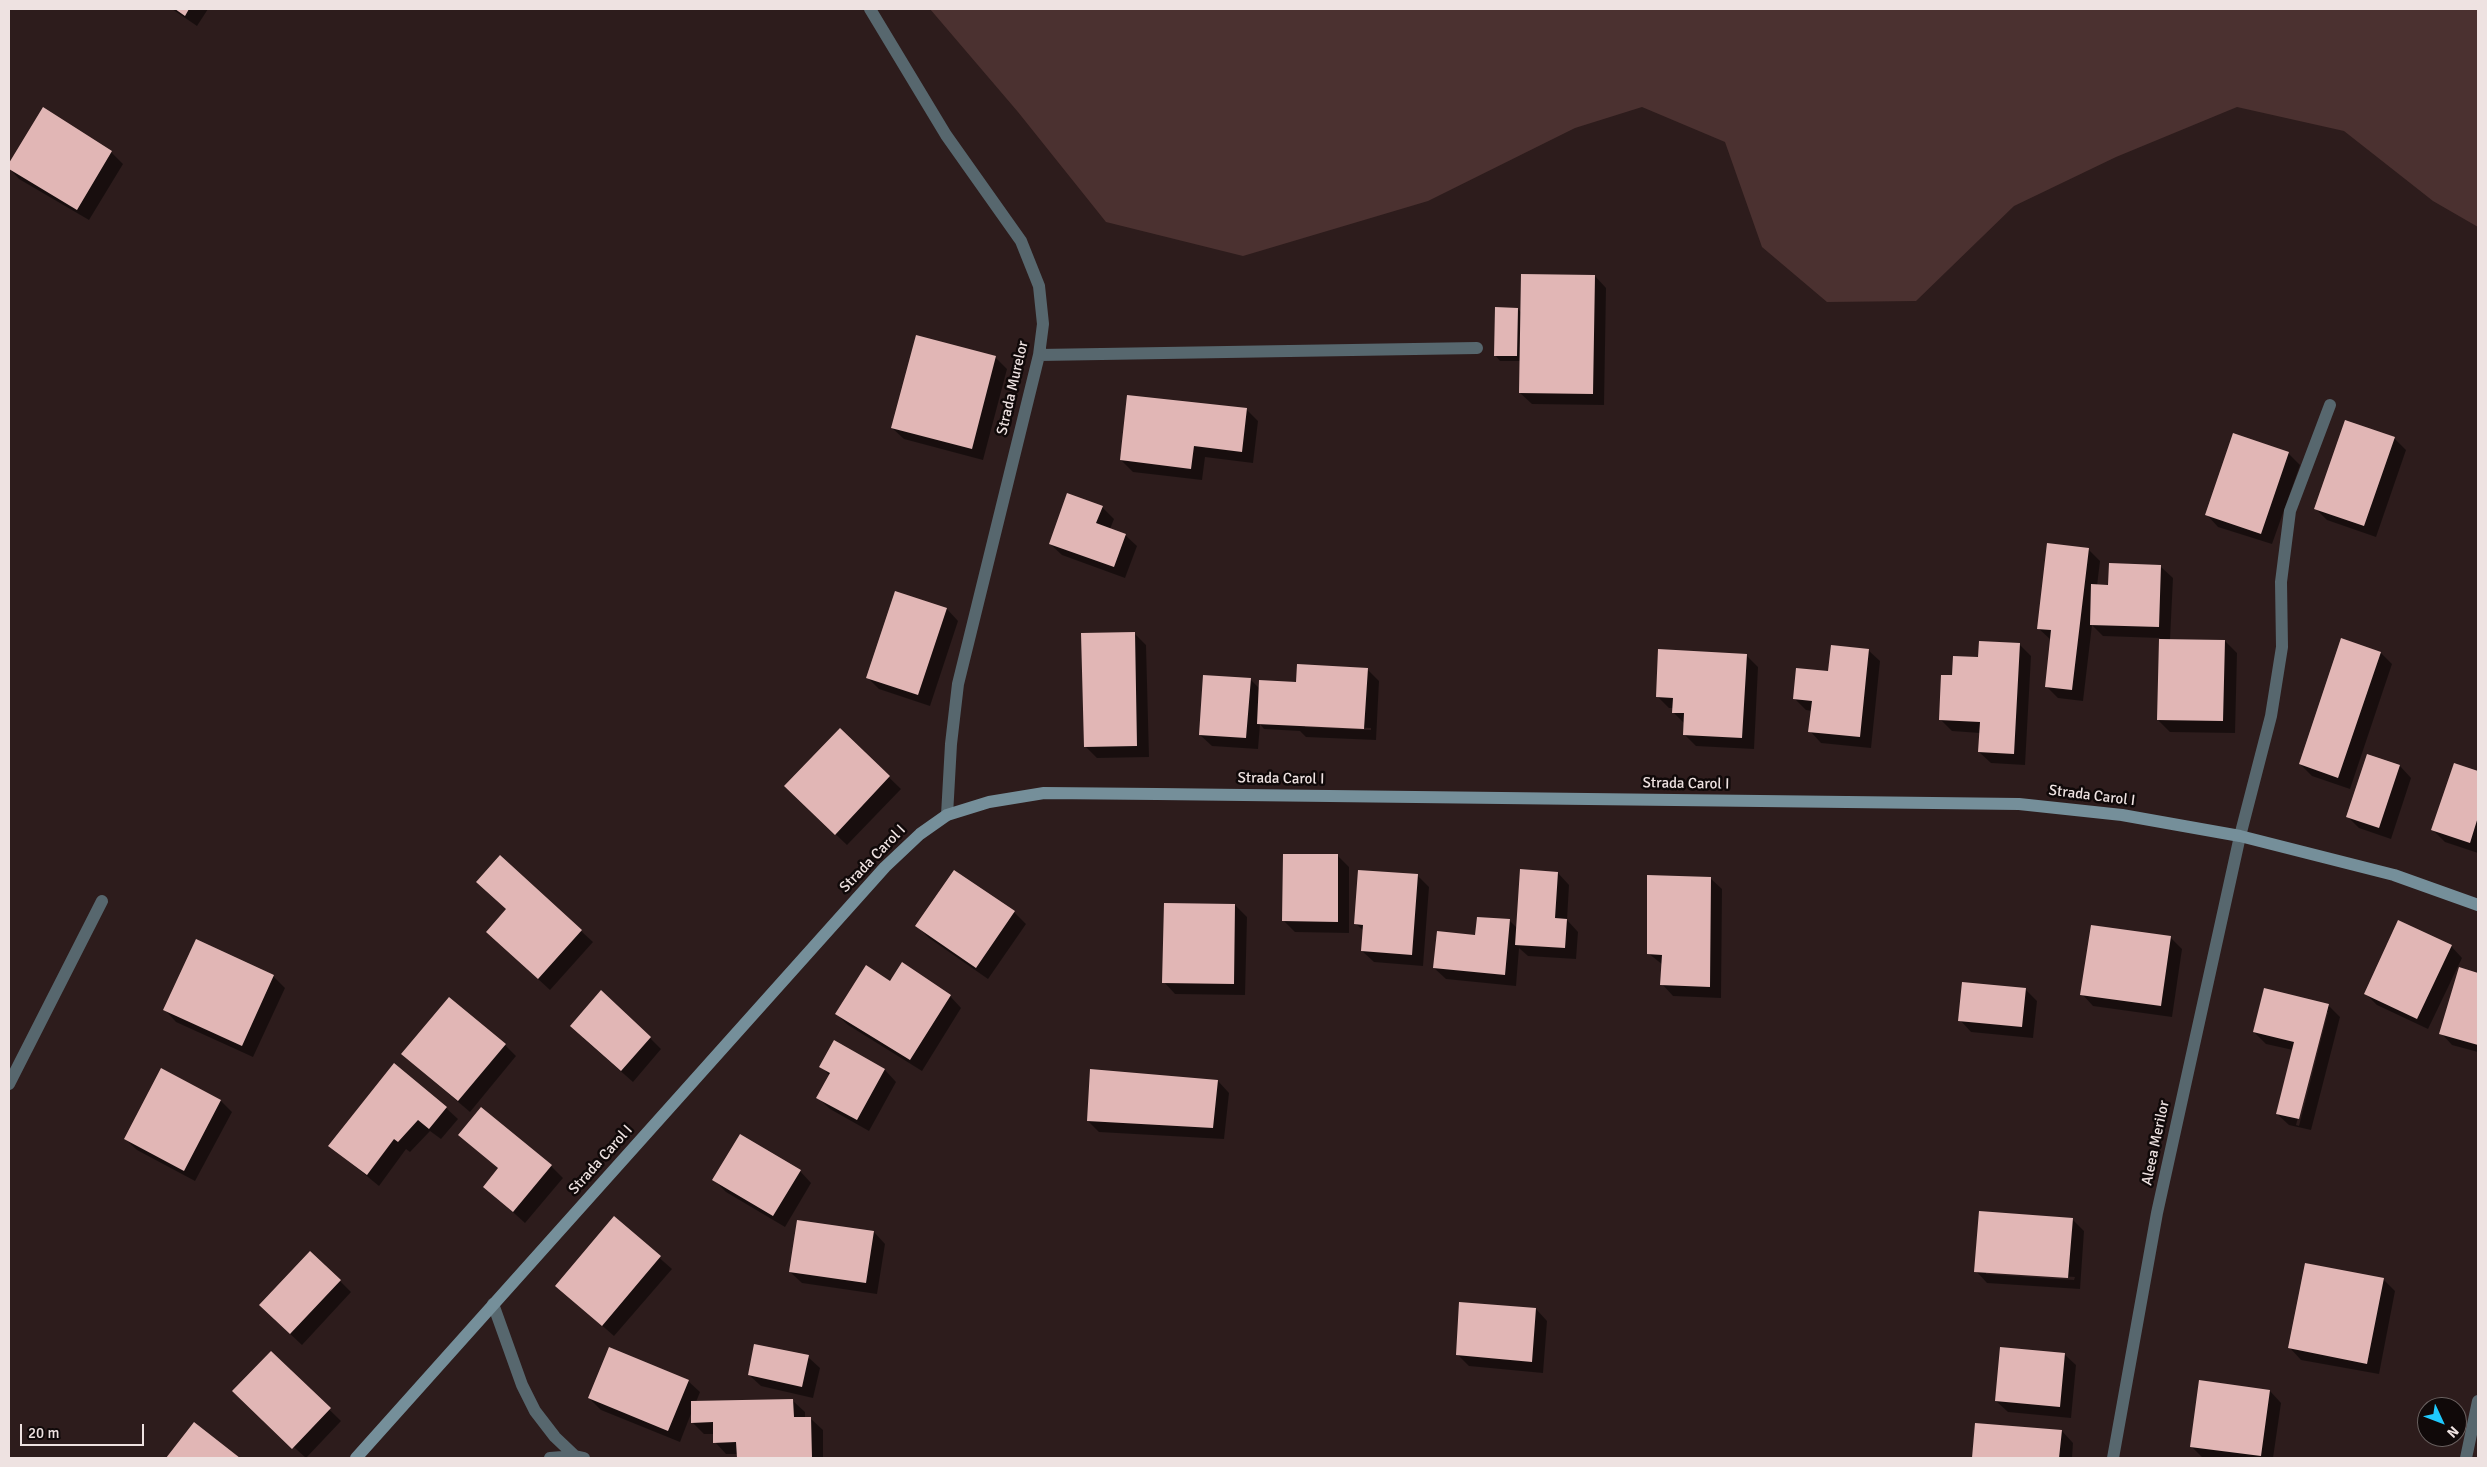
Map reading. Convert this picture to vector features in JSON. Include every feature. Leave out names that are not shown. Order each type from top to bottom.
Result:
[{"type":"main road","name":"Strada Carol I","points":[[356,1458],[885,868],[920,834],[947,815],[990,802],[1044,793],[2020,804],[2122,815],[2240,836],[2394,875],[2478,905]]},
{"type":"street","name":"Strada Murelor","points":[[870,9],[946,135],[1021,241],[1039,286],[1043,324],[1039,355],[958,684],[951,744],[947,815]]},
{"type":"street","points":[[1039,355],[1476,348]]},
{"type":"street","name":"Aleea Merilor","points":[[2113,1458],[2157,1214],[2240,836],[2270,716],[2282,647],[2281,582],[2290,511],[2330,405]]},
{"type":"street","points":[[9,1084],[102,901]]},
{"type":"street","points":[[493,1304],[522,1385],[535,1411],[555,1437],[579,1457]]},
{"type":"street","points":[[2466,1458],[2478,1401]]},
{"type":"street","points":[[550,1458],[579,1457]]},
{"type":"shaded area","points":[[930,9],[2478,9],[2478,227],[2433,201],[2344,131],[2237,107],[2116,157],[2014,206],[1916,301],[1827,302],[1762,247],[1725,142],[1642,107],[1575,128],[1428,201],[1243,256],[1106,222],[1018,112]]},
{"type":"building","points":[[175,9],[189,9],[185,16]]},
{"type":"building","points":[[43,107],[112,151],[77,210],[9,169],[9,163]]},
{"type":"building","points":[[1521,274],[1595,275],[1593,394],[1519,393]]},
{"type":"building","points":[[1495,307],[1518,308],[1517,356],[1494,356]]},
{"type":"building","points":[[916,335],[996,356],[972,449],[891,428]]},
{"type":"building","points":[[1127,395],[1247,408],[1242,452],[1194,446],[1191,469],[1120,460]]},
{"type":"building","points":[[2345,420],[2395,437],[2364,526],[2314,509]]},
{"type":"building","points":[[2233,433],[2289,452],[2261,534],[2205,515]]},
{"type":"building","points":[[1067,493],[1103,506],[1096,523],[1126,534],[1114,567],[1049,544]]},
{"type":"building","points":[[2047,543],[2089,548],[2072,690],[2045,687],[2051,630],[2037,629]]},
{"type":"building","points":[[2109,563],[2161,565],[2159,627],[2090,625],[2091,584],[2108,585]]},
{"type":"building","points":[[895,591],[947,608],[918,695],[866,678]]},
{"type":"building","points":[[1135,632],[1137,746],[1084,747],[1081,633]]},
{"type":"building","points":[[2341,638],[2381,652],[2338,778],[2299,764]]},
{"type":"building","points":[[2159,639],[2225,640],[2223,721],[2157,720]]},
{"type":"building","points":[[1979,641],[2020,643],[2014,754],[1978,752],[1980,722],[1939,720],[1941,675],[1952,675],[1953,656],[1978,657]]},
{"type":"building","points":[[1831,645],[1869,649],[1860,737],[1808,732],[1812,701],[1793,699],[1796,668],[1828,671]]},
{"type":"building","points":[[1658,649],[1747,654],[1742,738],[1683,735],[1684,713],[1672,713],[1673,698],[1656,697]]},
{"type":"building","points":[[1297,664],[1368,668],[1364,729],[1257,724],[1259,680],[1296,682]]},
{"type":"building","points":[[1203,675],[1251,678],[1246,738],[1199,735]]},
{"type":"building","points":[[840,728],[890,776],[835,835],[784,786]]},
{"type":"building","points":[[2367,754],[2400,765],[2379,828],[2346,817]]},
{"type":"building","points":[[2454,763],[2478,771],[2478,817],[2470,843],[2431,830]]},
{"type":"building","points":[[1283,854],[1338,854],[1338,922],[1282,921]]},
{"type":"building","points":[[500,855],[582,930],[538,979],[486,932],[506,909],[476,882]]},
{"type":"building","points":[[1520,869],[1558,872],[1555,918],[1567,919],[1565,948],[1515,945]]},
{"type":"building","points":[[954,870],[1015,911],[976,968],[915,926]]},
{"type":"building","points":[[1358,870],[1418,874],[1412,955],[1361,951],[1363,925],[1354,924]]},
{"type":"building","points":[[1647,875],[1711,877],[1710,987],[1660,985],[1662,955],[1647,954]]},
{"type":"building","points":[[1164,903],[1235,904],[1234,984],[1162,983]]},
{"type":"building","points":[[1477,917],[1510,919],[1505,975],[1433,968],[1437,931],[1475,935]]},
{"type":"building","points":[[2398,920],[2452,945],[2417,1019],[2364,994]]},
{"type":"building","points":[[2091,925],[2171,936],[2161,1006],[2080,995]]},
{"type":"building","points":[[196,939],[274,975],[242,1046],[163,1010]]},
{"type":"building","points":[[902,962],[951,995],[910,1060],[835,1014],[866,965],[890,981]]},
{"type":"building","points":[[2459,967],[2478,973],[2478,1045],[2439,1034]]},
{"type":"building","points":[[1962,982],[2026,988],[2022,1027],[1958,1021]]},
{"type":"building","points":[[2264,988],[2329,1004],[2299,1119],[2276,1114],[2294,1042],[2253,1032]]},
{"type":"building","points":[[601,990],[651,1037],[621,1071],[570,1026]]},
{"type":"building","points":[[449,997],[506,1044],[458,1101],[401,1054]]},
{"type":"building","points":[[834,1040],[885,1069],[857,1120],[816,1098],[830,1073],[819,1067]]},
{"type":"building","points":[[394,1063],[447,1107],[429,1129],[418,1120],[398,1142],[394,1139],[367,1175],[328,1146]]},
{"type":"building","points":[[161,1068],[221,1100],[184,1171],[124,1139]]},
{"type":"building","points":[[1090,1069],[1218,1080],[1213,1128],[1087,1121]]},
{"type":"building","points":[[481,1107],[552,1165],[513,1212],[483,1187],[498,1168],[458,1135]]},
{"type":"building","points":[[740,1134],[801,1170],[773,1216],[712,1180]]},
{"type":"building","points":[[1979,1211],[2073,1218],[2068,1278],[1974,1272]]},
{"type":"building","points":[[614,1216],[661,1256],[602,1326],[555,1286]]},
{"type":"building","points":[[797,1220],[874,1231],[866,1283],[789,1272]]},
{"type":"building","points":[[310,1251],[341,1280],[290,1334],[259,1305]]},
{"type":"building","points":[[2305,1263],[2384,1278],[2367,1364],[2288,1348]]},
{"type":"building","points":[[1459,1302],[1536,1308],[1532,1362],[1456,1355]]},
{"type":"building","points":[[754,1344],[809,1355],[802,1387],[748,1375]]},
{"type":"building","points":[[609,1347],[689,1380],[668,1431],[588,1398]]},
{"type":"building","points":[[2000,1347],[2065,1353],[2060,1407],[1995,1401]]},
{"type":"building","points":[[271,1351],[331,1408],[292,1449],[232,1391]]},
{"type":"building","points":[[2199,1380],[2270,1390],[2261,1456],[2190,1447]]},
{"type":"building","points":[[793,1399],[794,1417],[811,1417],[812,1458],[737,1458],[736,1442],[713,1443],[713,1422],[691,1423],[691,1401]]},
{"type":"building","points":[[194,1422],[240,1458],[166,1458]]},
{"type":"building","points":[[1975,1423],[2062,1430],[2059,1458],[1972,1458]]}]
